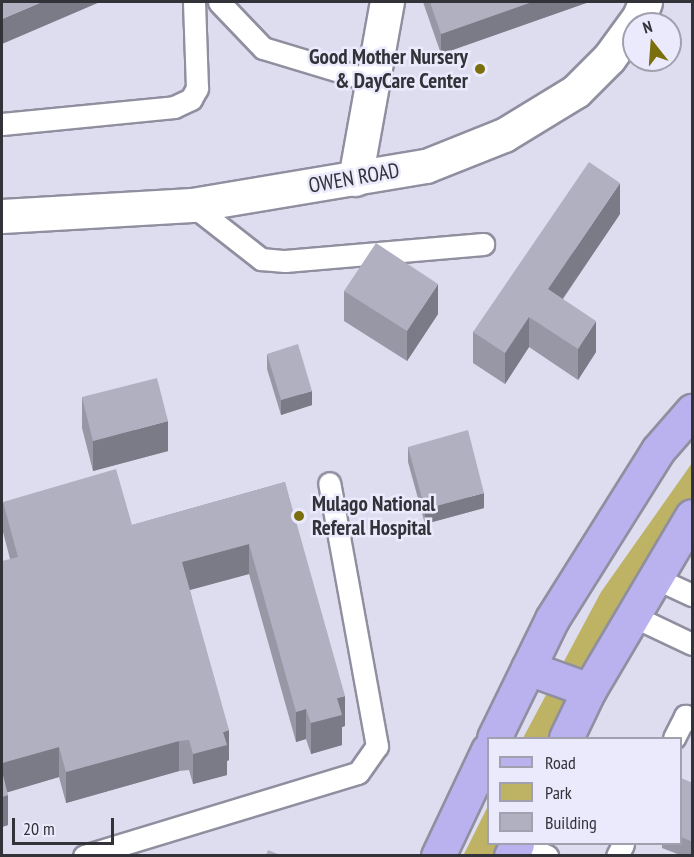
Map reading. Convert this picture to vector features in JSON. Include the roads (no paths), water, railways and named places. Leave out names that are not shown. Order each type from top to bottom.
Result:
[{"type":"main road","points":[[494,737],[552,619],[658,450],[693,411]]},
{"type":"main road","points":[[566,737],[589,690],[693,516]]},
{"type":"main road","points":[[528,668],[589,690]]},
{"type":"main road","points":[[438,855],[487,754]]},
{"type":"street","points":[[355,179],[387,2]]},
{"type":"street","name":"OWEN ROAD","points":[[2,216],[192,205],[426,166],[504,135],[576,91],[609,58],[639,17],[645,2]]},
{"type":"lane","points":[[2,124],[174,107],[191,99],[197,88],[194,2]]},
{"type":"lane","points":[[219,2],[263,48],[372,81]]},
{"type":"lane","points":[[192,205],[261,259],[285,261],[483,244]]},
{"type":"lane","points":[[84,855],[358,773],[377,746],[329,483]]},
{"type":"lane","points":[[655,578],[693,595]]},
{"type":"lane","points":[[633,616],[693,644]]},
{"type":"lane","points":[[675,737],[685,717],[693,720]]},
{"type":"lane","points":[[524,845],[547,855]]},
{"type":"place","name":"Good Mother Nursery & DayCare Center","points":[[480,69]]},
{"type":"place","name":"Mulago National Referal Hospital","points":[[299,516]]}]
